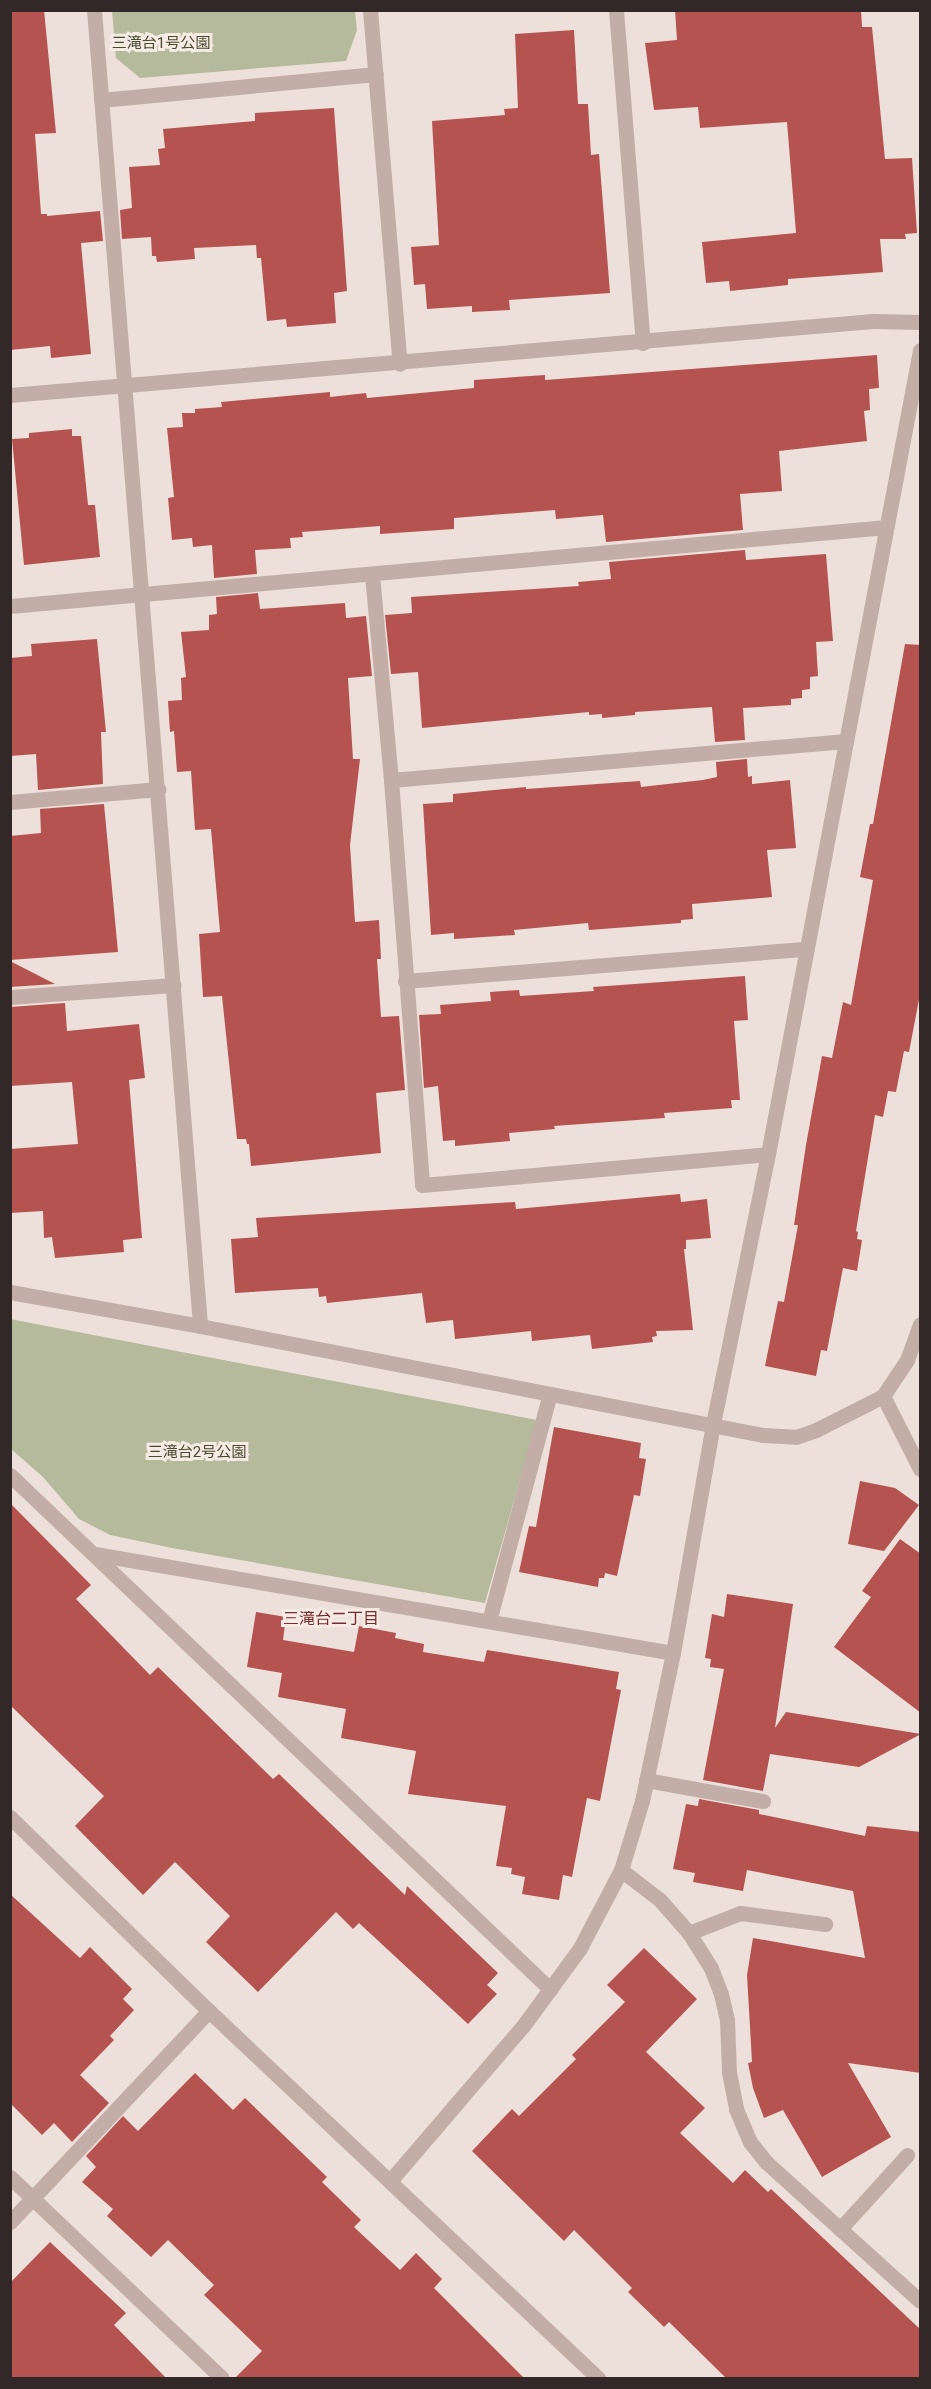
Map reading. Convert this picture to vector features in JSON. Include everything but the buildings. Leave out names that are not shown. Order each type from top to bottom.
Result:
[{"type":"street","points":[[94,10],[122,386],[142,595],[200,1326]]},
{"type":"street","points":[[370,10],[400,364]]},
{"type":"street","points":[[616,10],[643,343]]},
{"type":"street","points":[[101,100],[376,74]]},
{"type":"street","points":[[10,395],[400,364],[873,321],[921,322]]},
{"type":"street","points":[[390,2181],[523,2026],[580,1948],[621,1869],[646,1780],[673,1653],[713,1424],[768,1154],[921,350]]},
{"type":"street","points":[[10,606],[886,527]]},
{"type":"street","points":[[372,574],[392,780],[405,981],[422,1185],[768,1154]]},
{"type":"street","points":[[392,780],[846,741]]},
{"type":"street","points":[[10,802],[158,789]]},
{"type":"street","points":[[405,981],[807,949]]},
{"type":"street","points":[[10,997],[174,985]]},
{"type":"street","points":[[10,1292],[200,1326],[763,1435],[796,1437],[816,1430],[883,1396],[907,1360],[921,1324]]},
{"type":"street","points":[[489,1621],[550,1394]]},
{"type":"street","points":[[883,1396],[921,1469]]},
{"type":"street","points":[[10,1475],[550,1989]]},
{"type":"street","points":[[95,1554],[673,1653]]},
{"type":"street","points":[[646,1780],[763,1800]]},
{"type":"street","points":[[10,1817],[209,2011],[598,2379]]},
{"type":"street","points":[[621,1869],[660,1900],[689,1933],[711,1968],[727,2019],[729,2072],[736,2109],[750,2142],[766,2162],[921,2301]]},
{"type":"street","points":[[689,1933],[740,1913],[825,1924]]},
{"type":"street","points":[[10,2222],[209,2011]]},
{"type":"street","points":[[840,2229],[907,2155]]},
{"type":"street","points":[[10,2177],[222,2379]]},
{"type":"green space","name":"三滝台1号公園","points":[[112,11],[355,11],[357,30],[346,61],[140,78],[116,58]]},
{"type":"green space","name":"三滝台2号公園","points":[[10,1319],[537,1420],[485,1603],[172,1548],[110,1535],[79,1519],[43,1477],[11,1449]]},
{"type":"district","name":"三滝台二丁目","points":[[331,1619]]}]
